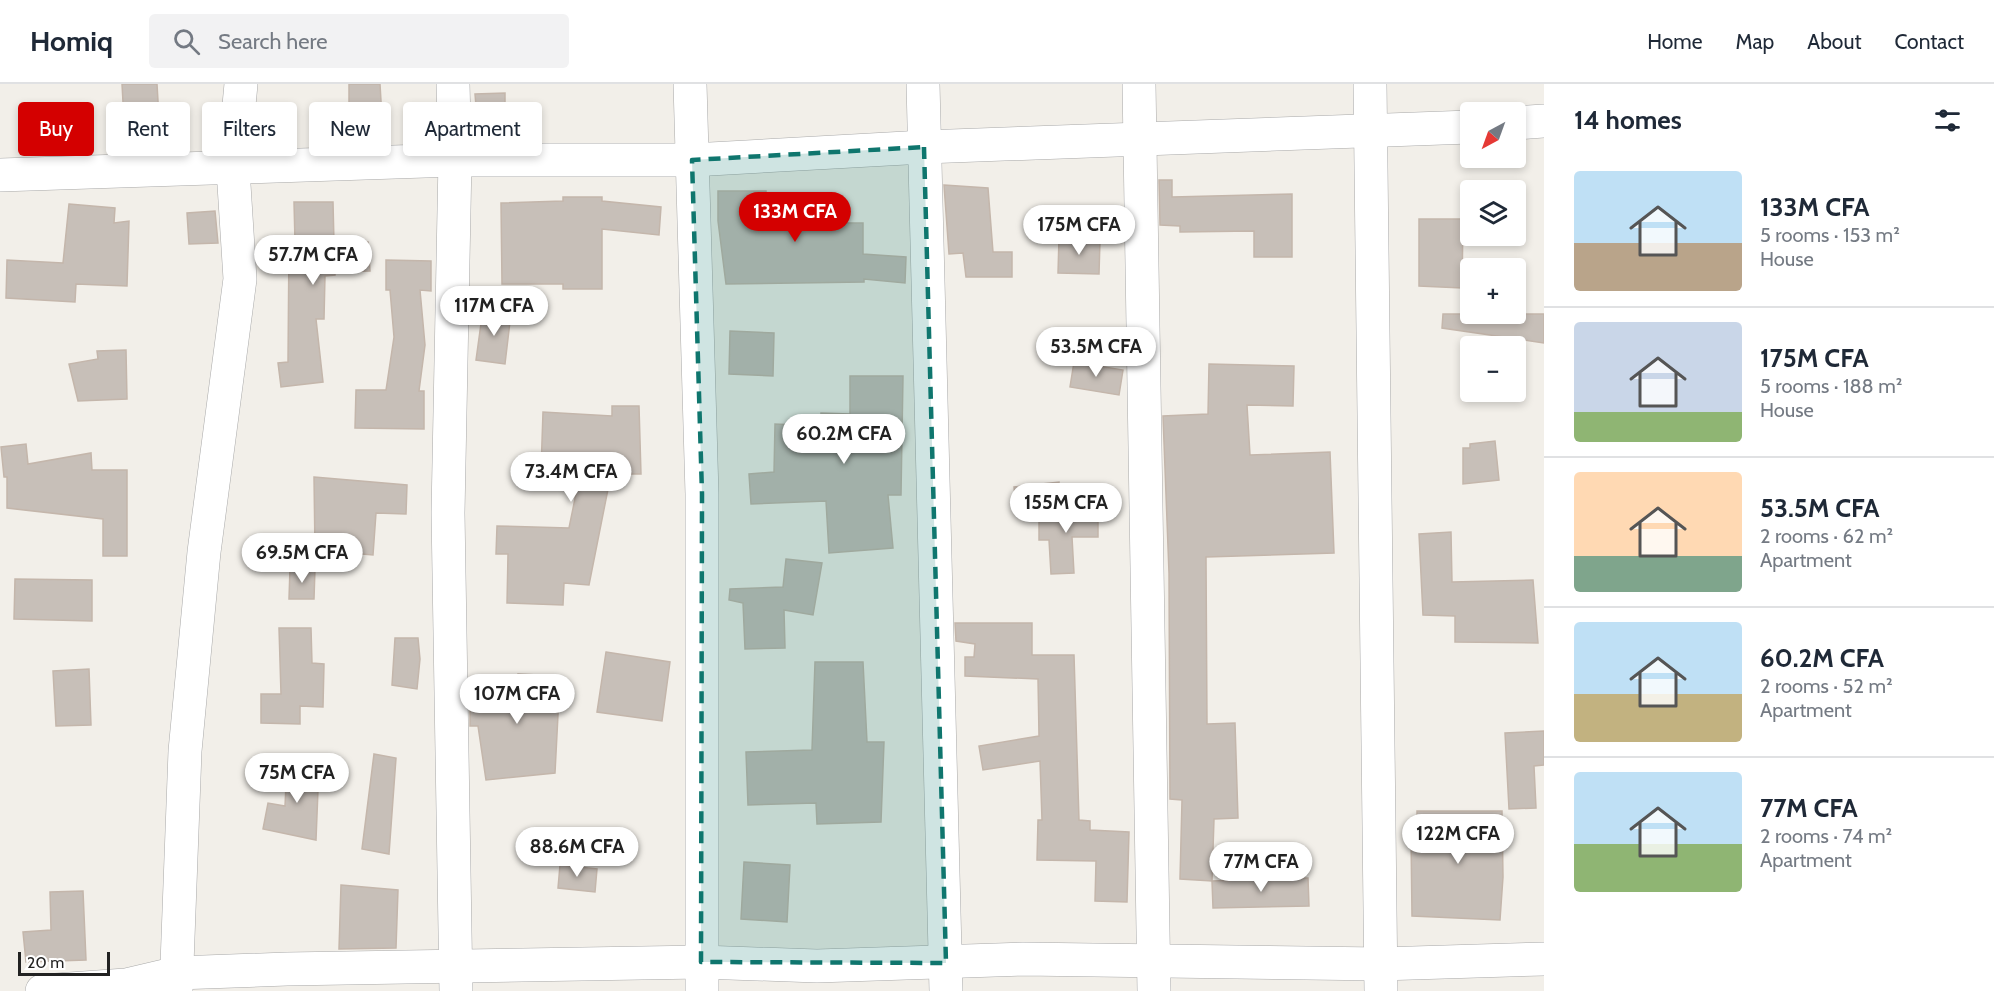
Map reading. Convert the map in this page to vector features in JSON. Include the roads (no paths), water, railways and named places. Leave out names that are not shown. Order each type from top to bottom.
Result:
[{"type":"street","points":[[176,982],[185,751],[204,552],[240,279],[233,169],[241,84]]},
{"type":"street","points":[[453,84],[455,160],[448,513],[456,979]]},
{"type":"street","points":[[690,84],[702,494],[702,977]]},
{"type":"street","points":[[923,84],[946,977]]},
{"type":"street","points":[[1139,84],[1153,977]]},
{"type":"street","points":[[1370,84],[1380,978]]},
{"type":"street","points":[[1526,122],[1544,121]]},
{"type":"street","points":[[0,175],[455,160],[693,160],[924,147],[1140,141],[1460,127]]},
{"type":"street","points":[[42,991],[176,982],[702,977],[817,966],[946,977],[1023,959],[1153,977],[1380,978],[1544,959]]}]
